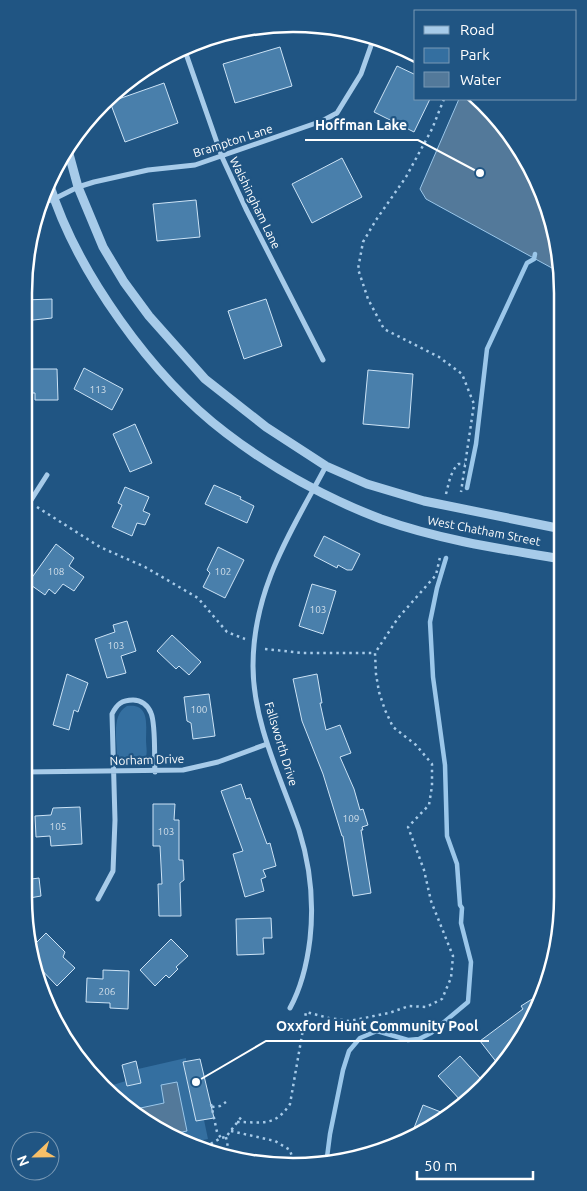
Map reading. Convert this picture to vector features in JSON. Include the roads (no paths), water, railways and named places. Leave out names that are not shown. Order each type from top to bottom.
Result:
[{"type":"street","name":"Brampton Lane","points":[[50,200],[94,182],[148,170],[196,165],[322,121],[337,113],[361,74],[372,45]]},
{"type":"street","name":"Walshingham Lane","points":[[187,55],[222,156],[246,209],[323,360]]},
{"type":"street","name":"West Chatham Street","points":[[70,158],[78,187],[104,247],[124,282],[149,316],[205,379],[266,427],[326,466],[368,484],[424,501],[554,527]]},
{"type":"street","name":"West Chatham Street","points":[[52,193],[84,264],[108,304],[140,347],[176,387],[204,415],[226,433],[267,461],[314,489],[382,519],[422,532],[476,545],[554,558]]},
{"type":"street","name":"Fallsworth Drive","points":[[290,1008],[298,993],[308,958],[311,931],[311,892],[309,873],[299,832],[267,744],[258,713],[253,668],[254,644],[262,598],[268,579],[290,532],[326,466]]},
{"type":"street","points":[[32,499],[47,476]]},
{"type":"street","points":[[98,899],[114,872],[115,820],[112,714],[116,706],[121,702],[134,700],[145,704],[152,713],[155,772]]},
{"type":"street","name":"Norham Drive","points":[[32,772],[155,772],[183,770],[201,767],[267,744]]},
{"type":"water","points":[[459,100],[469,100],[490,121],[511,148],[528,178],[546,226],[553,269],[426,199],[420,189]]},
{"type":"water","points":[[177,1082],[187,1131],[178,1132],[139,1108],[164,1103],[161,1085]]},
{"type":"waterway","points":[[467,488],[476,444],[487,349],[527,263],[534,259],[535,254]]},
{"type":"waterway","points":[[327,1156],[343,1070],[349,1051],[360,1038],[377,1031],[408,1040],[419,1039],[431,1033],[468,1002],[471,962],[461,923],[462,908],[460,905],[457,864],[447,836],[445,765],[433,677],[430,622],[446,558]]},
{"type":"place","name":"Hoffman Lake","points":[[480,173]]},
{"type":"place","name":"Oxxford Hunt Community Pool","points":[[196,1082]]}]
